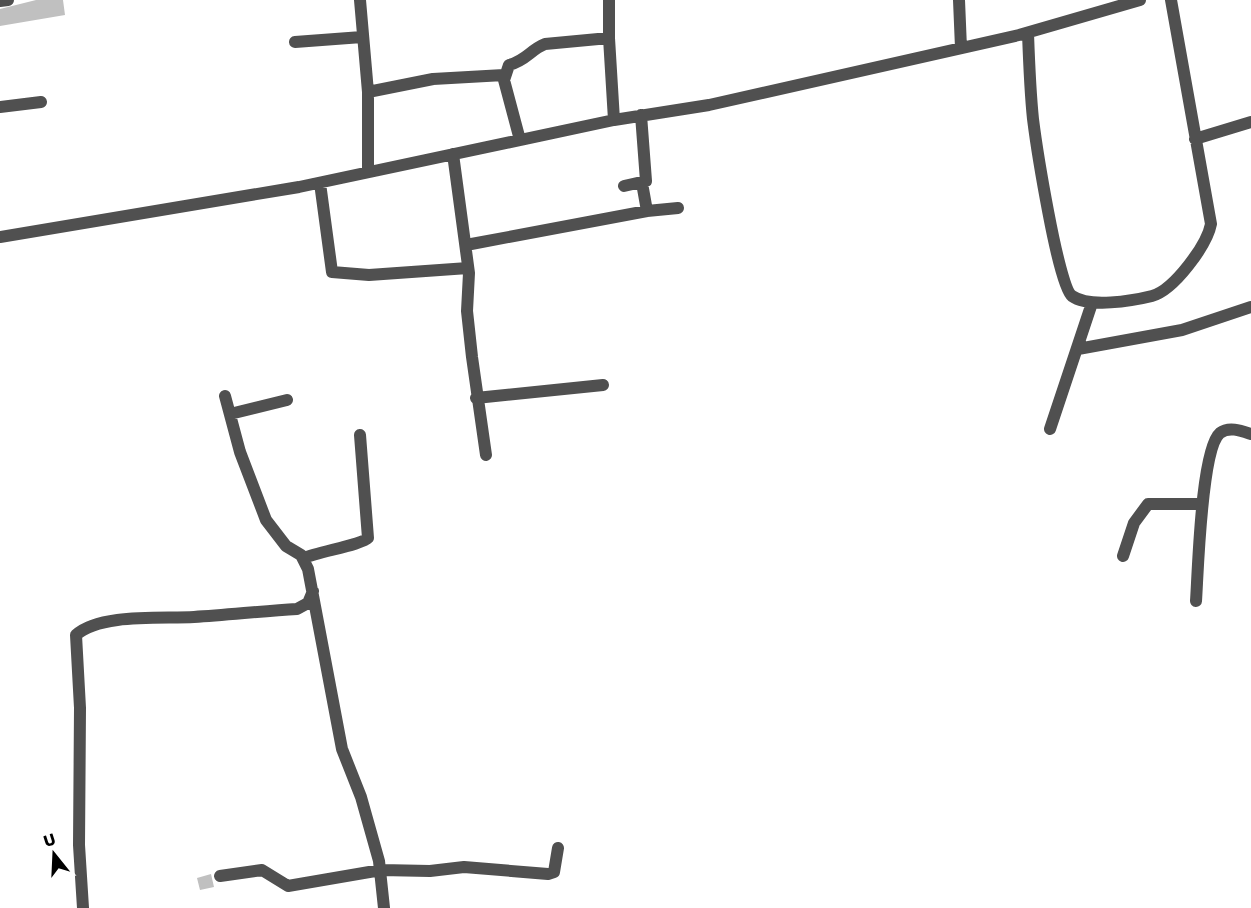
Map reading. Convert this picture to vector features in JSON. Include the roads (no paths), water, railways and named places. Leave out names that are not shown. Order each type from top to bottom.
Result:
[{"type":"street","points":[[0,1],[8,0]]},
{"type":"street","points":[[360,0],[368,92],[368,172]]},
{"type":"street","points":[[609,0],[614,120]]},
{"type":"street","points":[[959,0],[961,48]]},
{"type":"street","points":[[0,237],[189,207],[320,183],[614,120],[709,105],[1028,33],[1140,0]]},
{"type":"street","points":[[1028,33],[1033,121],[1064,282],[1072,296],[1092,303],[1159,293],[1175,280],[1205,243],[1211,216],[1171,0]]},
{"type":"street","points":[[295,42],[362,37]]},
{"type":"street","points":[[520,140],[504,75],[509,65],[527,59],[537,48],[545,44],[609,38]]},
{"type":"street","points":[[368,92],[433,79],[504,75]]},
{"type":"street","points":[[0,108],[41,102]]},
{"type":"street","points":[[624,186],[642,183],[646,178],[641,115]]},
{"type":"street","points":[[1195,139],[1251,122]]},
{"type":"street","points":[[453,154],[466,245],[467,311],[476,398],[486,455]]},
{"type":"street","points":[[320,183],[332,272],[369,275],[468,268]]},
{"type":"street","points":[[642,183],[647,211]]},
{"type":"street","points":[[466,245],[647,211],[678,208]]},
{"type":"street","points":[[1050,429],[1092,303]]},
{"type":"street","points":[[1078,349],[1182,330],[1251,307]]},
{"type":"street","points":[[476,398],[603,385]]},
{"type":"street","points":[[225,396],[240,452],[266,520],[286,546],[304,558],[313,591],[342,749],[361,797],[381,870],[384,908]]},
{"type":"street","points":[[230,414],[287,400]]},
{"type":"street","points":[[1196,601],[1201,504],[1215,440],[1225,431],[1234,429],[1251,434]]},
{"type":"street","points":[[304,558],[333,548],[363,543],[368,538],[360,435]]},
{"type":"street","points":[[1123,556],[1134,523],[1148,504],[1201,504]]},
{"type":"street","points":[[84,908],[79,845],[80,717],[76,635],[89,626],[129,619],[297,609],[308,603],[313,591]]},
{"type":"street","points":[[220,876],[262,870],[288,886],[381,870],[430,871],[464,867],[551,873],[558,848]]}]
